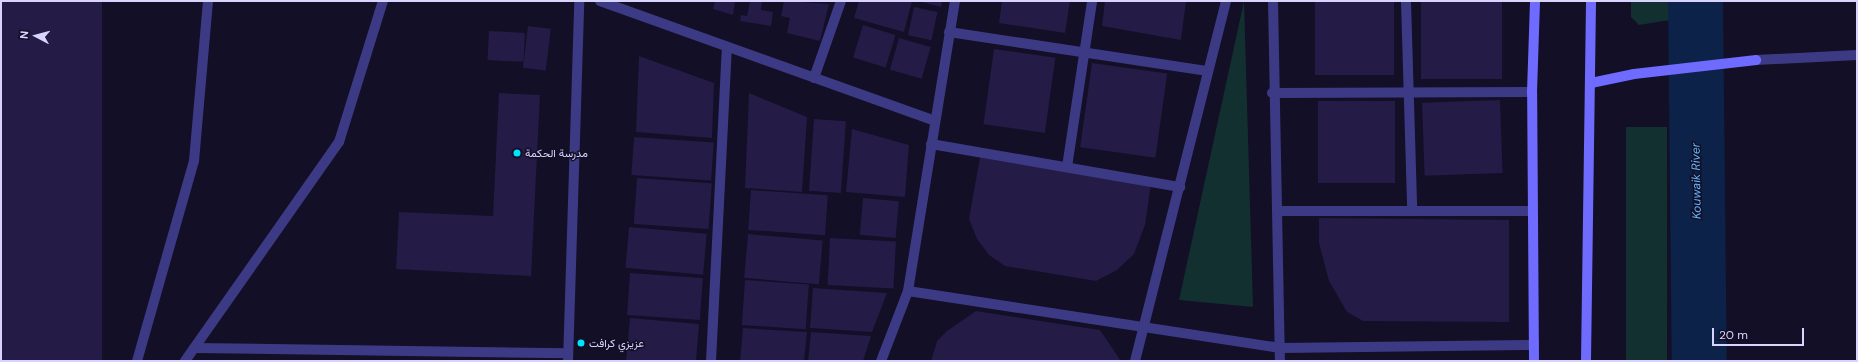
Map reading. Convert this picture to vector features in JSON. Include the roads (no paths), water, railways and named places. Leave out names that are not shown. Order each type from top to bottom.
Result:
[{"type":"main road","points":[[1534,361],[1532,92],[1535,1]]},
{"type":"main road","points":[[1586,361],[1591,1]]},
{"type":"main road","points":[[1591,83],[1634,74],[1756,60]]},
{"type":"street","points":[[137,361],[194,161],[208,1]]},
{"type":"street","points":[[185,361],[339,142],[383,1]]},
{"type":"street","points":[[194,348],[568,357],[579,1]]},
{"type":"street","points":[[600,1],[933,120]]},
{"type":"street","points":[[814,78],[841,1]]},
{"type":"street","points":[[881,361],[908,291],[931,144],[933,120],[955,1]]},
{"type":"street","points":[[1067,167],[1092,1]]},
{"type":"street","points":[[1135,361],[1145,328],[1226,1]]},
{"type":"street","points":[[1273,1],[1272,93],[1277,211],[1281,348],[1280,361]]},
{"type":"street","points":[[1406,1],[1411,93],[1412,209]]},
{"type":"street","points":[[949,32],[1208,71]]},
{"type":"street","points":[[711,361],[727,47]]},
{"type":"street","points":[[1756,60],[1857,55]]},
{"type":"street","points":[[1272,93],[1532,92]]},
{"type":"street","points":[[931,144],[1180,187]]},
{"type":"street","points":[[1277,211],[1412,209],[1532,211]]},
{"type":"street","points":[[908,291],[1281,348],[1534,345]]},
{"type":"waterway","name":"Kouwaik River","points":[[1695,1],[1699,361]]},
{"type":"place","name":"مدرسة الحكمة","points":[[517,153]]},
{"type":"place","name":"عزيزي كرافت","points":[[581,343]]}]
